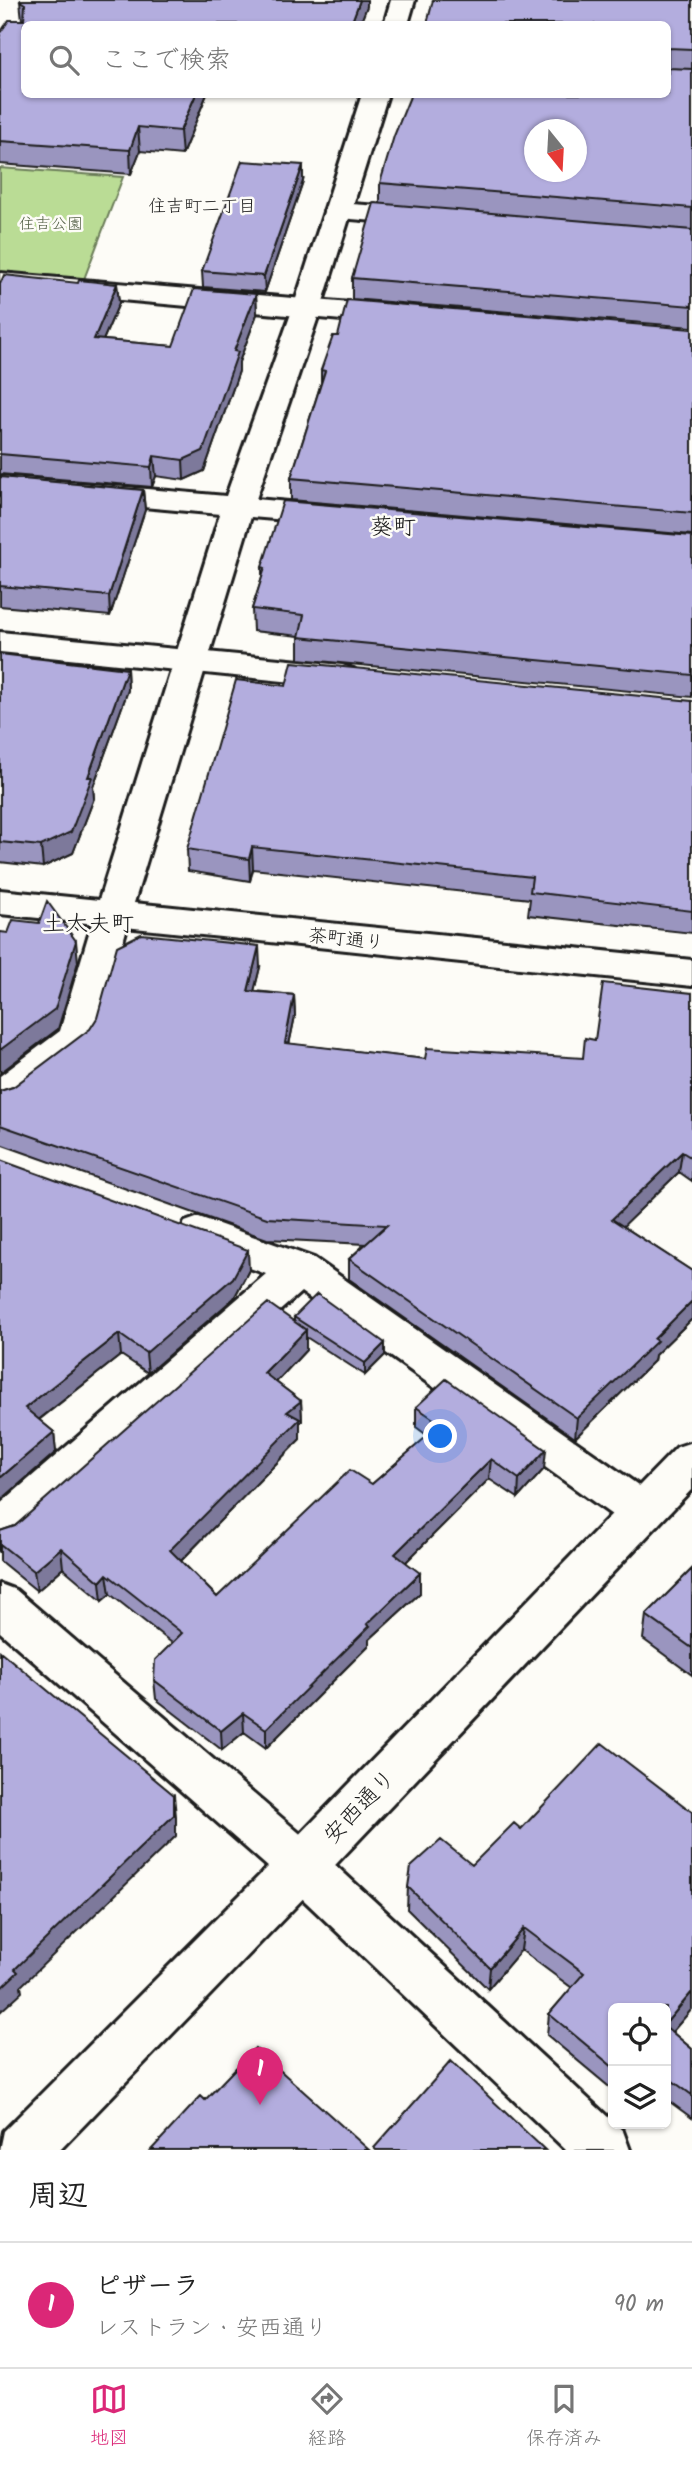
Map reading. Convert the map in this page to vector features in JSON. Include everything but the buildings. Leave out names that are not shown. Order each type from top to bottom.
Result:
[{"type":"street","points":[[397,21],[403,0]]},
{"type":"street","points":[[0,1096],[77,1038],[239,507],[307,309],[374,98]]},
{"type":"street","points":[[338,211],[447,219]]},
{"type":"street","points":[[0,282],[417,317]]},
{"type":"street","points":[[0,485],[362,518]]},
{"type":"street","points":[[0,642],[372,680]]},
{"type":"street","name":"茶町通り","points":[[0,902],[692,974]]},
{"type":"street","points":[[169,1222],[299,1269],[642,1512]]},
{"type":"street","points":[[0,1531],[299,1269]]},
{"type":"street","name":"安西通り","points":[[23,2150],[302,1866],[692,1460]]},
{"type":"street","points":[[0,1604],[302,1866],[604,2150]]},
{"type":"green space","name":"住吉公園","points":[[0,168],[123,177],[84,279],[0,273]]},
{"type":"place","name":"ピザーラ","points":[[260,2105]]},
{"type":"district","name":"住吉町二丁目","points":[[202,206]]},
{"type":"district","name":"葵町","points":[[393,526]]},
{"type":"district","name":"土太夫町","points":[[88,923]]}]
